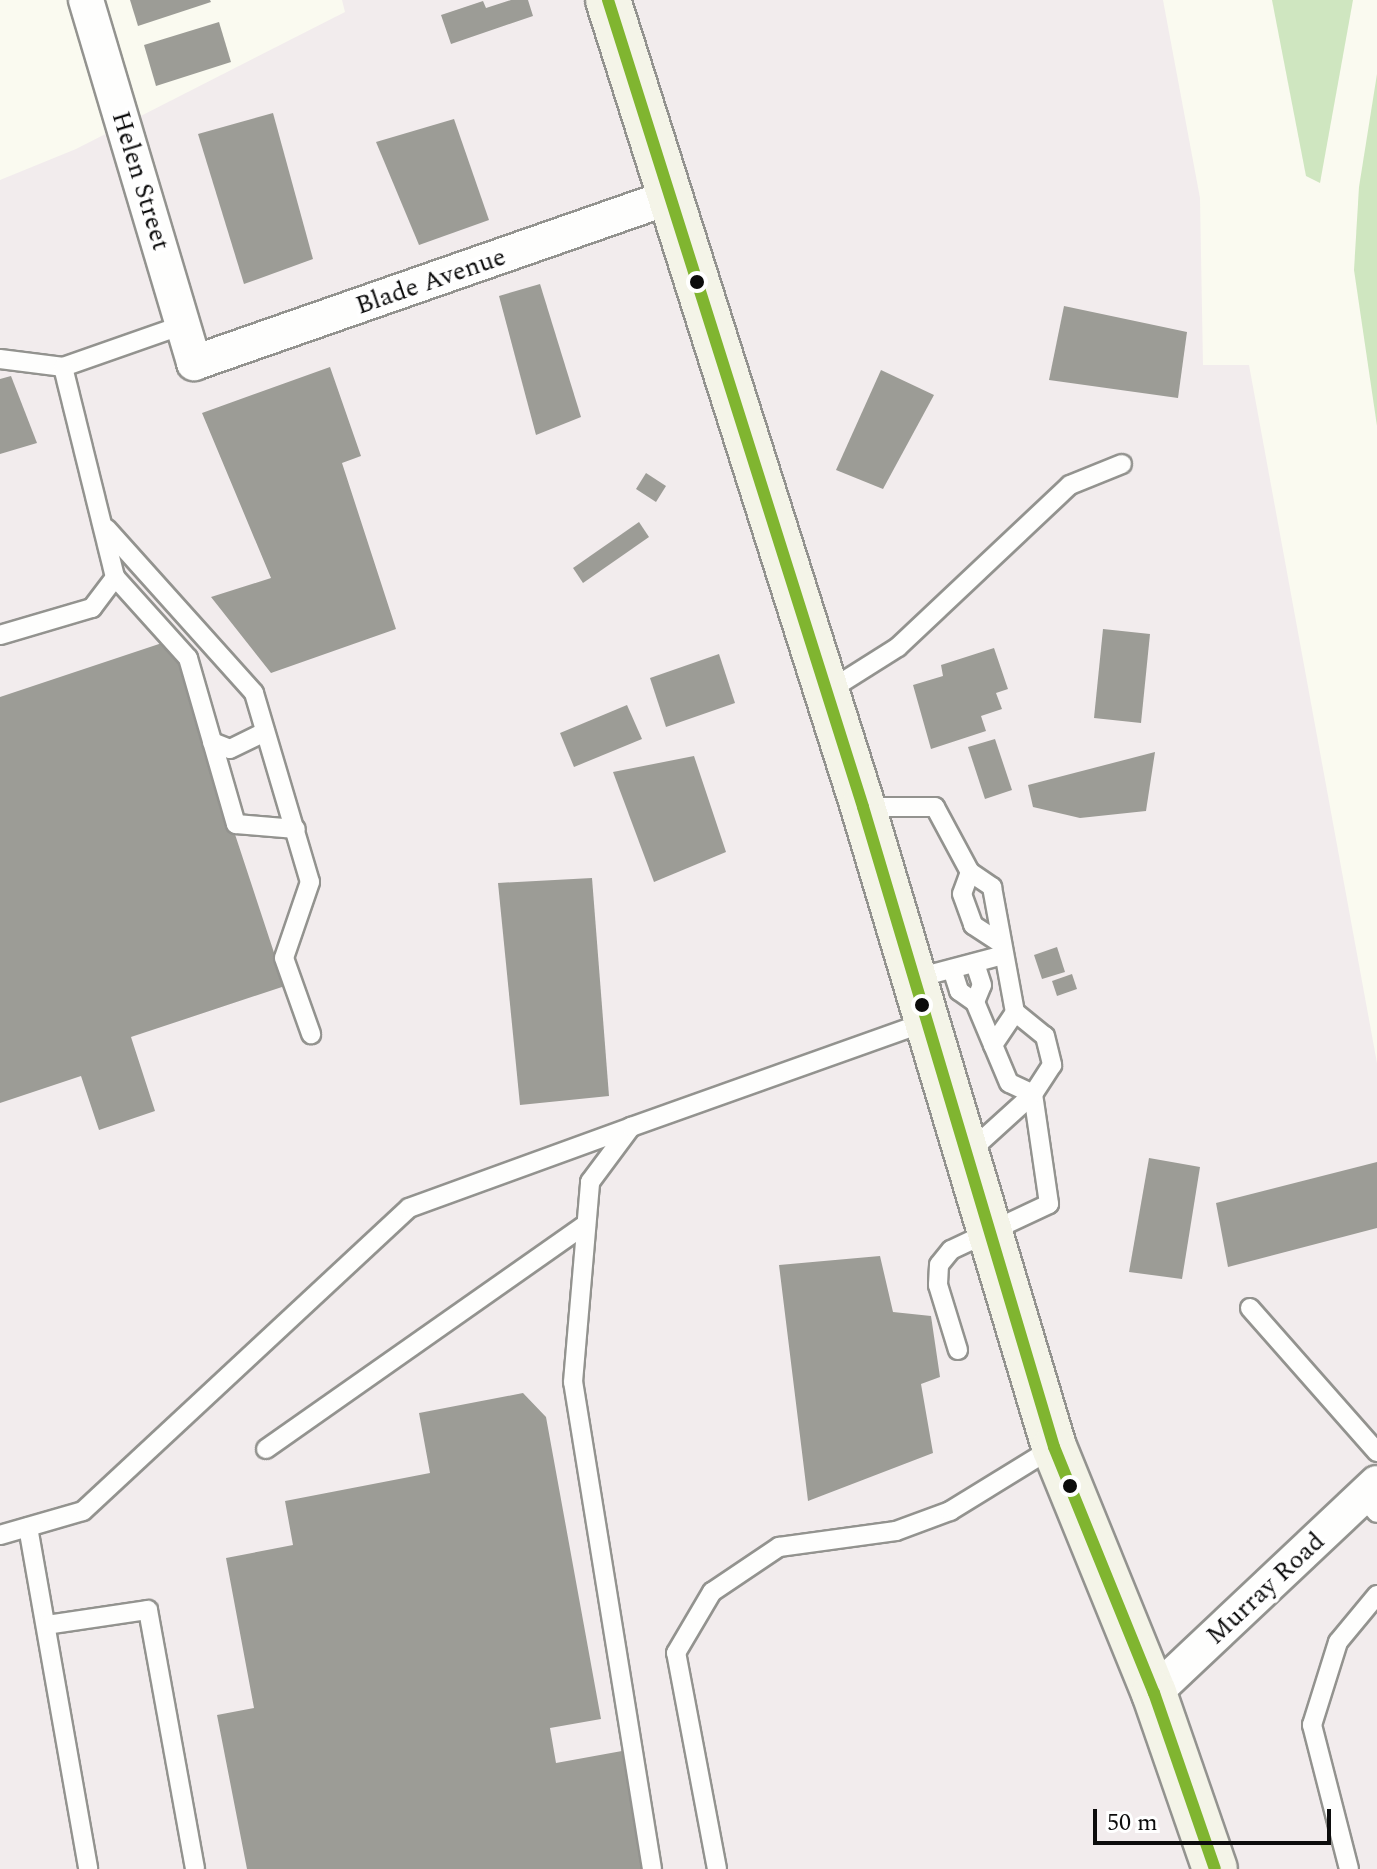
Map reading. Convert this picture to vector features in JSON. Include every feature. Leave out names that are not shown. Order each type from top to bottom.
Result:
[{"type":"main road","points":[[608,0],[823,695],[863,807],[932,974],[926,1022],[993,1233],[1054,1447],[1154,1693],[1215,1869]]},
{"type":"street","name":"Helen Street","points":[[86,0],[194,363]]},
{"type":"street","name":"Blade Avenue","points":[[194,363],[667,198]]},
{"type":"street","name":"Murray Road","points":[[1154,1693],[1372,1498]]},
{"type":"lane","points":[[0,359],[63,367],[183,325]]},
{"type":"lane","points":[[63,367],[107,529],[115,577],[188,658],[236,824],[296,829]]},
{"type":"lane","points":[[823,695],[898,647],[1070,485],[1122,464]]},
{"type":"lane","points":[[107,529],[239,671],[254,693],[310,882],[284,958],[311,1034]]},
{"type":"lane","points":[[0,635],[92,608],[115,577]]},
{"type":"lane","points":[[212,742],[230,749],[265,732]]},
{"type":"lane","points":[[863,807],[935,807],[970,872],[992,887],[1000,915],[1000,948],[1015,1012],[1045,1036],[1052,1065],[1033,1094],[968,1153]]},
{"type":"lane","points":[[970,872],[962,894],[973,925],[1000,948]]},
{"type":"lane","points":[[932,974],[975,963],[1000,948]]},
{"type":"lane","points":[[975,963],[982,985],[975,1002]]},
{"type":"lane","points":[[932,974],[975,1002],[1009,1083],[1033,1094]]},
{"type":"lane","points":[[993,1045],[1015,1012]]},
{"type":"lane","points":[[0,1535],[83,1511],[409,1208],[926,1022]]},
{"type":"lane","points":[[958,1350],[938,1285],[939,1265],[951,1250],[993,1233],[1049,1204],[1033,1094]]},
{"type":"lane","points":[[631,1127],[590,1182],[573,1382],[652,1869]]},
{"type":"lane","points":[[266,1449],[586,1224]]},
{"type":"lane","points":[[1250,1308],[1377,1452]]},
{"type":"lane","points":[[717,1869],[676,1653],[712,1592],[779,1547],[896,1531],[950,1511],[1054,1447]]},
{"type":"lane","points":[[28,1527],[88,1869]]},
{"type":"lane","points":[[1349,1869],[1312,1725],[1338,1642],[1377,1595]]},
{"type":"lane","points":[[46,1625],[148,1610],[195,1869]]},
{"type":"shaded area","points":[[342,0],[1163,0],[1200,198],[1203,365],[1249,365],[1377,1063],[1377,1869],[0,1869],[0,180],[76,149],[345,12]]},
{"type":"green space","points":[[1272,0],[1353,0],[1320,183],[1306,176]]},
{"type":"green space","points":[[1377,74],[1377,426],[1354,270],[1359,187]]},
{"type":"building","points":[[130,0],[210,0],[211,2],[138,26]]},
{"type":"building","points":[[511,0],[528,0],[533,16],[451,44],[441,15],[483,1],[486,8]]},
{"type":"building","points":[[219,22],[231,62],[156,86],[144,45]]},
{"type":"building","points":[[273,113],[313,259],[244,284],[198,134]]},
{"type":"building","points":[[454,119],[489,220],[419,245],[376,142]]},
{"type":"building","points":[[540,284],[581,417],[536,435],[499,296]]},
{"type":"building","points":[[1064,306],[1187,332],[1178,398],[1049,380]]},
{"type":"building","points":[[330,367],[361,456],[342,463],[396,629],[271,673],[211,597],[271,578],[202,413]]},
{"type":"building","points":[[881,370],[934,395],[883,489],[836,470]]},
{"type":"building","points":[[11,376],[37,443],[0,454],[0,379]]},
{"type":"building","points":[[646,473],[666,486],[656,502],[636,489]]},
{"type":"building","points":[[639,522],[649,537],[583,583],[573,568]]},
{"type":"building","points":[[1103,629],[1150,634],[1141,723],[1094,718]]},
{"type":"building","points":[[171,640],[285,986],[131,1037],[155,1111],[99,1130],[81,1076],[0,1103],[0,697]]},
{"type":"building","points":[[994,648],[1008,689],[996,693],[1002,709],[981,716],[986,731],[931,749],[913,685],[943,676],[941,665]]},
{"type":"building","points":[[719,654],[735,703],[666,727],[650,678]]},
{"type":"building","points":[[627,705],[642,739],[574,767],[560,733]]},
{"type":"building","points":[[995,739],[1012,790],[985,799],[968,747]]},
{"type":"building","points":[[1155,752],[1146,811],[1080,818],[1033,807],[1028,785]]},
{"type":"building","points":[[694,756],[726,852],[654,882],[613,772]]},
{"type":"building","points":[[592,878],[609,1096],[520,1105],[498,883]]},
{"type":"building","points":[[1057,947],[1065,972],[1042,979],[1034,955]]},
{"type":"building","points":[[1072,974],[1077,989],[1057,996],[1052,981]]},
{"type":"building","points":[[1149,1158],[1200,1167],[1182,1279],[1129,1272]]},
{"type":"building","points":[[1377,1162],[1377,1228],[1228,1267],[1216,1203]]},
{"type":"building","points":[[880,1256],[893,1312],[931,1316],[940,1377],[921,1384],[933,1453],[808,1501],[779,1265]]},
{"type":"building","points":[[523,1393],[546,1417],[601,1719],[550,1728],[556,1763],[622,1751],[643,1869],[247,1869],[217,1715],[254,1708],[226,1558],[293,1545],[285,1501],[430,1473],[419,1413]]},
{"type":"transit line","points":[[608,0],[863,807],[1054,1447],[1154,1693],[1215,1869]]}]
